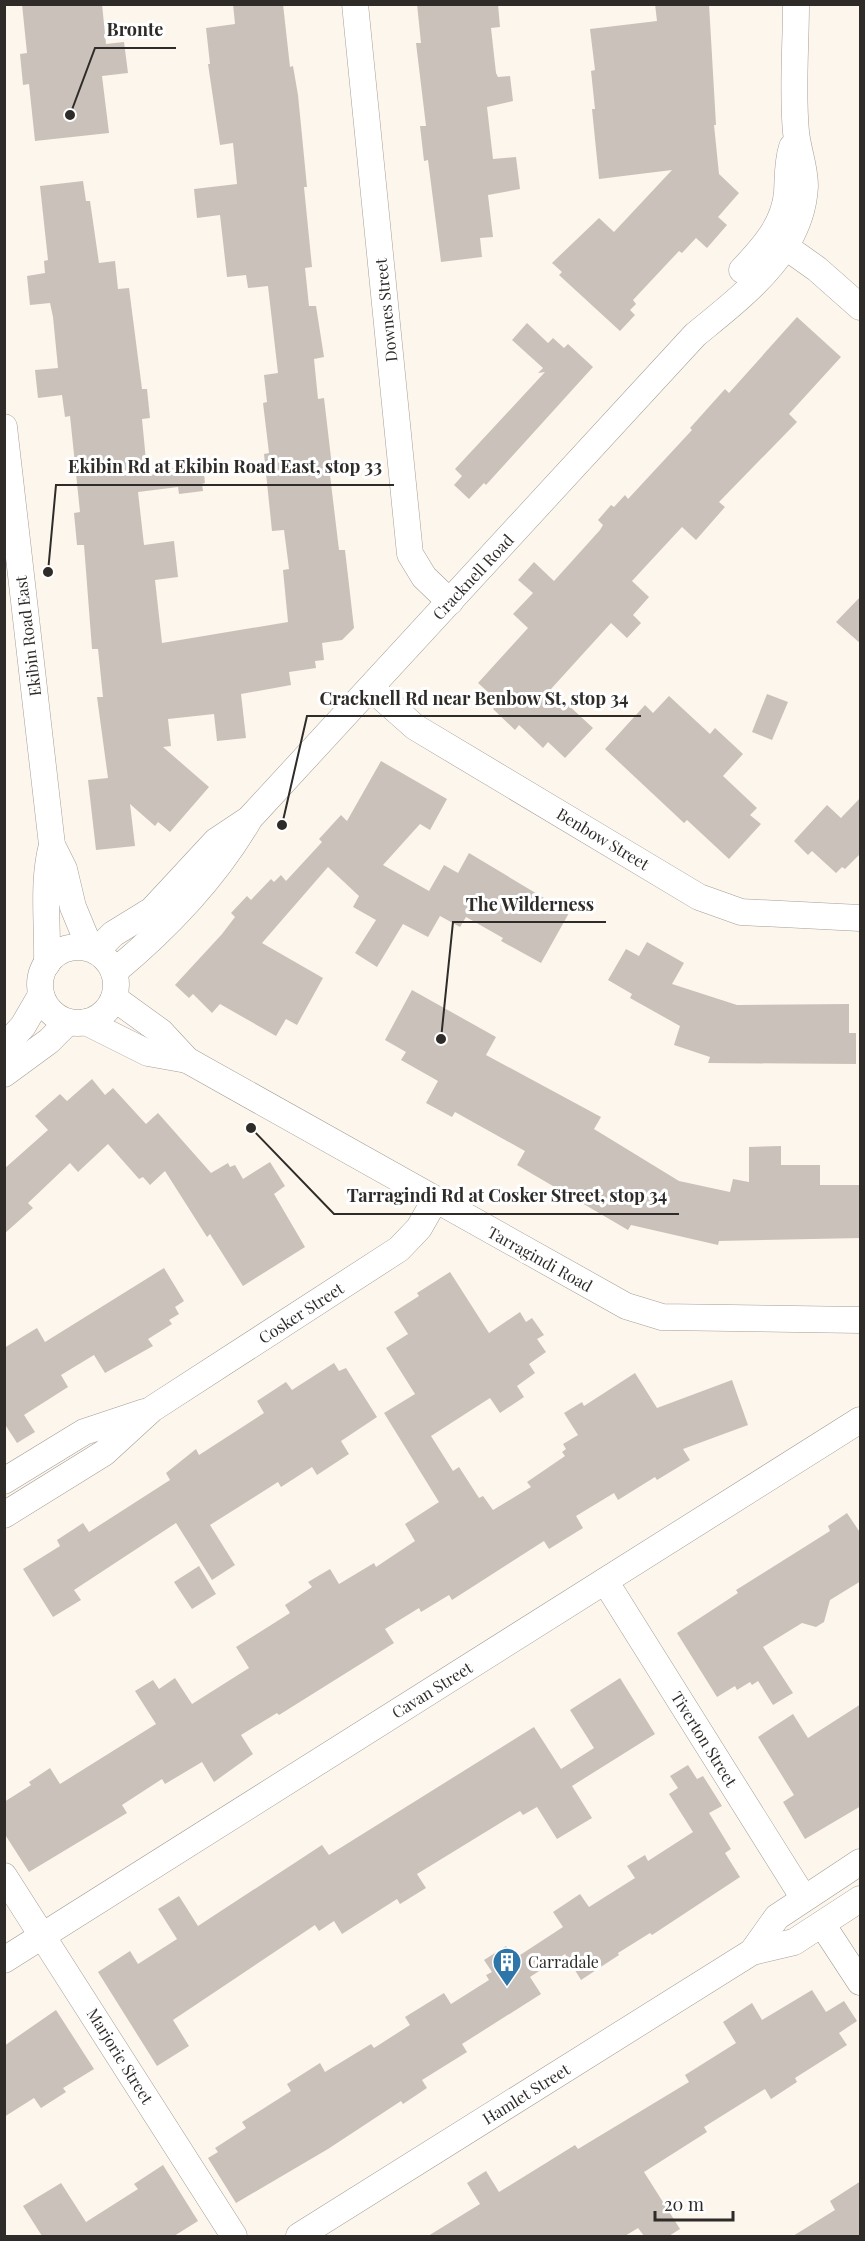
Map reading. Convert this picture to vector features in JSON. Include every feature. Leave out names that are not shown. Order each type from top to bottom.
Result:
[{"type":"street","name":"Downes Street","points":[[355,4],[410,554],[424,577],[450,602]]},
{"type":"street","name":"Cracknell Road","points":[[695,335],[728,285],[774,231],[785,205],[787,166],[796,133],[796,4]]},
{"type":"street","name":"Cracknell Road","points":[[93,950],[113,934],[152,910],[216,841],[250,818],[695,335],[743,295],[786,247],[794,232],[804,198],[804,162],[796,133]]},
{"type":"street","points":[[786,247],[824,274],[861,307]]},
{"type":"street","name":"Ekibin Road East","points":[[4,427],[52,845],[64,870],[73,908],[93,950]]},
{"type":"street","name":"Benbow Street","points":[[371,688],[415,727],[699,897],[741,912],[861,918]]},
{"type":"street","name":"Cracknell Road","points":[[114,972],[176,914],[230,853],[250,818]]},
{"type":"street","name":"Ekibin Road East","points":[[46,964],[48,916],[45,871],[52,845]]},
{"type":"street","points":[[4,1074],[77,1022],[98,1018],[114,998],[116,985],[110,963],[93,950],[66,949],[46,964],[42,973],[41,995],[46,1007],[77,1022]]},
{"type":"street","points":[[4,1047],[23,1026],[41,995]]},
{"type":"street","name":"Tarragindi Road","points":[[114,998],[160,1032],[187,1060],[601,1294],[643,1313],[662,1317],[861,1320]]},
{"type":"street","name":"Tarragindi Road","points":[[77,1022],[148,1053],[187,1060]]},
{"type":"street","name":"Cosker Street","points":[[4,1515],[104,1453],[152,1409],[399,1249],[419,1228],[435,1200]]},
{"type":"street","name":"Cosker Street","points":[[4,1482],[84,1432],[152,1409]]},
{"type":"street","name":"Cavan Street","points":[[4,1960],[861,1420]]},
{"type":"street","name":"Tiverton Street","points":[[605,1581],[803,1897]]},
{"type":"street","name":"Hamlet Street","points":[[752,1952],[777,1917],[803,1897],[861,1862]]},
{"type":"street","name":"Marjorie Street","points":[[4,1876],[234,2236]]},
{"type":"street","name":"Hamlet Street","points":[[300,2236],[752,1952],[794,1941],[861,1899]]},
{"type":"street","points":[[822,1924],[861,1982]]},
{"type":"building","points":[[22,4],[102,4],[106,44],[124,42],[128,73],[102,76],[109,133],[35,141],[29,84],[23,85],[20,54],[27,53]]},
{"type":"building","points":[[233,4],[283,4],[290,67],[293,66],[298,95],[307,187],[304,187],[312,267],[305,268],[309,306],[316,306],[324,357],[314,359],[318,399],[324,398],[339,550],[345,550],[354,628],[342,640],[322,643],[324,660],[315,661],[316,668],[289,672],[291,685],[241,694],[246,738],[217,741],[214,714],[168,719],[171,746],[163,747],[209,787],[170,832],[158,822],[155,826],[130,804],[135,846],[96,850],[88,780],[108,778],[97,697],[103,697],[98,649],[92,649],[84,545],[77,545],[74,513],[80,512],[70,416],[65,417],[62,395],[38,398],[35,370],[58,368],[50,303],[30,305],[27,276],[45,273],[44,261],[48,260],[40,186],[83,181],[86,201],[90,201],[99,263],[115,261],[118,289],[129,288],[142,389],[147,389],[150,418],[142,419],[147,471],[203,465],[205,483],[202,484],[203,491],[179,494],[178,487],[138,492],[144,545],[174,541],[178,577],[155,580],[162,643],[288,622],[283,570],[289,569],[284,530],[272,531],[264,454],[269,453],[263,403],[267,402],[264,375],[278,373],[268,286],[248,288],[246,275],[227,277],[220,215],[197,218],[194,189],[237,184],[233,143],[220,145],[208,64],[210,64],[206,28],[235,24]]},
{"type":"building","points":[[417,4],[498,4],[500,27],[491,28],[496,73],[498,77],[510,76],[513,101],[487,107],[493,159],[516,157],[520,189],[488,195],[493,237],[480,238],[482,257],[441,262],[428,160],[424,161],[420,126],[426,126],[416,43],[421,43]]},
{"type":"building","points":[[655,4],[709,4],[716,125],[714,125],[719,174],[739,193],[718,217],[727,225],[707,248],[696,238],[682,253],[679,251],[633,300],[636,304],[630,310],[635,315],[620,331],[559,275],[562,272],[552,263],[599,218],[614,232],[672,170],[599,179],[592,109],[595,109],[591,71],[595,70],[590,29],[657,21]]},
{"type":"building","points":[[797,317],[841,357],[789,414],[797,422],[719,502],[725,507],[696,540],[682,527],[632,581],[649,597],[633,615],[641,623],[627,638],[611,623],[551,689],[593,728],[565,758],[548,742],[543,748],[519,725],[515,730],[493,709],[499,702],[478,683],[528,628],[513,614],[533,593],[518,580],[534,562],[554,581],[600,530],[603,525],[598,520],[611,505],[614,507],[625,495],[628,499],[692,430],[690,428],[725,389],[729,393]]},
{"type":"building","points":[[527,323],[548,343],[553,338],[564,348],[568,344],[593,367],[486,485],[484,483],[469,499],[454,485],[462,476],[455,469],[545,372],[538,373],[543,368],[512,340]]},
{"type":"building","points":[[861,596],[861,644],[836,622]]},
{"type":"building","points":[[767,694],[788,702],[772,740],[752,732]]},
{"type":"building","points":[[669,696],[710,734],[715,728],[743,754],[723,776],[757,808],[750,815],[761,824],[729,859],[687,820],[684,823],[605,749],[645,705],[653,713]]},
{"type":"building","points":[[381,761],[447,799],[430,830],[420,824],[383,865],[429,891],[444,865],[458,873],[469,853],[569,913],[541,963],[501,941],[503,938],[466,917],[460,927],[440,916],[428,937],[403,924],[377,967],[355,953],[376,920],[353,907],[359,896],[328,867],[262,943],[323,978],[297,1025],[286,1019],[276,1036],[220,1004],[212,1013],[193,994],[189,998],[175,985],[222,934],[235,917],[231,913],[247,896],[251,900],[271,879],[274,882],[281,875],[286,881],[322,842],[319,839],[341,815],[347,821]]},
{"type":"building","points":[[861,797],[861,853],[845,869],[842,867],[836,873],[812,851],[808,855],[794,841],[827,805],[841,818]]},
{"type":"building","points":[[647,942],[684,963],[672,984],[737,1005],[849,1004],[849,1033],[856,1033],[856,1064],[708,1063],[710,1057],[674,1045],[680,1026],[630,998],[632,994],[608,980],[626,949],[639,956]]},
{"type":"building","points":[[412,990],[496,1037],[486,1055],[601,1117],[594,1129],[679,1181],[730,1192],[733,1179],[749,1182],[749,1147],[781,1146],[781,1165],[820,1165],[820,1185],[861,1185],[861,1238],[719,1241],[718,1245],[631,1225],[628,1230],[517,1165],[525,1151],[455,1112],[452,1117],[426,1103],[438,1081],[401,1060],[406,1052],[385,1040]]},
{"type":"building","points":[[92,1079],[105,1095],[113,1088],[146,1124],[158,1113],[211,1173],[228,1163],[230,1167],[235,1165],[243,1179],[270,1162],[285,1186],[274,1194],[305,1247],[243,1286],[210,1234],[207,1237],[165,1171],[150,1185],[143,1177],[139,1179],[108,1144],[78,1172],[70,1163],[28,1203],[33,1208],[4,1234],[4,1169],[48,1130],[35,1116],[60,1094],[67,1101]]},
{"type":"building","points":[[164,1268],[184,1301],[175,1307],[179,1314],[169,1320],[172,1324],[148,1339],[153,1346],[105,1373],[94,1355],[61,1375],[68,1387],[24,1415],[35,1432],[17,1443],[6,1426],[4,1427],[4,1348],[37,1328],[45,1342]]},
{"type":"building","points":[[450,1272],[489,1333],[520,1312],[526,1322],[532,1318],[544,1335],[537,1339],[546,1352],[529,1364],[535,1373],[517,1386],[524,1397],[500,1413],[490,1398],[431,1436],[453,1471],[459,1467],[479,1498],[483,1496],[493,1510],[531,1487],[527,1482],[565,1456],[562,1452],[566,1449],[563,1444],[578,1435],[564,1413],[582,1402],[584,1406],[635,1373],[657,1408],[732,1380],[748,1425],[683,1449],[690,1460],[657,1480],[655,1477],[618,1500],[614,1493],[576,1516],[583,1528],[549,1549],[544,1541],[452,1600],[449,1595],[421,1612],[419,1608],[385,1629],[394,1643],[279,1715],[277,1713],[241,1735],[253,1754],[214,1782],[202,1762],[165,1784],[162,1779],[122,1805],[127,1813],[29,1872],[4,1833],[4,1802],[31,1785],[29,1782],[50,1768],[60,1784],[156,1724],[135,1691],[153,1680],[159,1689],[175,1678],[192,1704],[249,1668],[236,1647],[290,1613],[285,1605],[312,1587],[308,1582],[330,1569],[339,1584],[374,1563],[376,1567],[415,1541],[405,1524],[439,1502],[384,1413],[415,1394],[386,1348],[408,1334],[394,1312],[419,1296],[417,1293]]},
{"type":"building","points":[[334,1363],[339,1371],[346,1368],[377,1417],[341,1441],[349,1454],[317,1475],[312,1467],[281,1487],[278,1482],[210,1525],[235,1565],[212,1580],[176,1523],[74,1590],[81,1600],[53,1617],[23,1569],[60,1546],[57,1540],[83,1523],[89,1532],[170,1480],[166,1473],[196,1449],[199,1455],[264,1413],[257,1401],[286,1382],[292,1390]]},
{"type":"building","points":[[847,1513],[861,1534],[861,1581],[830,1600],[824,1622],[816,1627],[802,1623],[763,1647],[793,1693],[773,1705],[758,1681],[752,1685],[750,1682],[737,1690],[735,1686],[717,1697],[677,1633],[738,1593],[736,1590],[830,1531],[828,1526]]},
{"type":"building","points":[[199,1566],[216,1594],[192,1609],[174,1582]]},
{"type":"building","points":[[620,1678],[655,1734],[572,1786],[592,1818],[557,1839],[537,1807],[523,1815],[520,1811],[417,1874],[426,1888],[400,1904],[397,1899],[342,1934],[334,1921],[319,1931],[315,1925],[173,2020],[189,2046],[157,2066],[98,1972],[130,1951],[138,1964],[177,1939],[158,1909],[179,1896],[198,1926],[322,1845],[329,1855],[534,1727],[561,1769],[594,1748],[570,1710]]},
{"type":"building","points":[[861,1704],[861,1806],[805,1839],[783,1802],[794,1795],[758,1737],[793,1714],[808,1738]]},
{"type":"building","points":[[688,1765],[697,1779],[703,1776],[722,1806],[709,1813],[731,1849],[725,1853],[740,1877],[652,1935],[650,1933],[618,1953],[619,1955],[581,1980],[565,1954],[530,1977],[541,1994],[462,2044],[467,2052],[422,2080],[427,2088],[403,2104],[401,2101],[328,2149],[236,2203],[208,2158],[218,2152],[215,2148],[246,2128],[242,2122],[291,2091],[287,2084],[320,2063],[325,2072],[371,2044],[374,2048],[410,2025],[405,2017],[444,1993],[451,2004],[489,1980],[486,1975],[492,1972],[484,1960],[506,1946],[514,1959],[563,1927],[553,1912],[580,1894],[589,1907],[635,1878],[627,1866],[645,1855],[648,1861],[693,1832],[669,1794],[678,1788],[670,1776]]},
{"type":"building","points":[[812,1990],[826,2012],[844,2001],[857,2021],[839,2033],[847,2045],[795,2078],[797,2082],[771,2099],[765,2089],[704,2127],[707,2132],[644,2172],[680,2229],[669,2236],[644,2236],[638,2228],[625,2236],[428,2236],[480,2204],[467,2183],[486,2171],[499,2192],[575,2145],[578,2149],[689,2082],[685,2075],[736,2043],[723,2022],[752,2003],[762,2020]]},
{"type":"building","points":[[56,2010],[94,2069],[63,2088],[66,2092],[41,2108],[34,2098],[4,2117],[4,2046]]},
{"type":"building","points":[[163,2165],[198,2221],[174,2236],[42,2236],[23,2206],[61,2183],[86,2222],[138,2189],[134,2184]]},
{"type":"building","points":[[861,2181],[861,2236],[793,2236],[835,2210],[830,2201]]},
{"type":"place","name":"Bronte","points":[[70,115]]},
{"type":"place","name":"Ekibin Rd at Ekibin Road East, stop 33","points":[[48,572]]},
{"type":"place","name":"Cracknell Rd near Benbow St, stop 34","points":[[282,825]]},
{"type":"place","name":"The Wilderness","points":[[441,1039]]},
{"type":"place","name":"Tarragindi Rd at Cosker Street, stop 34","points":[[251,1128]]},
{"type":"place","name":"Carradale","points":[[507,1988]]}]
